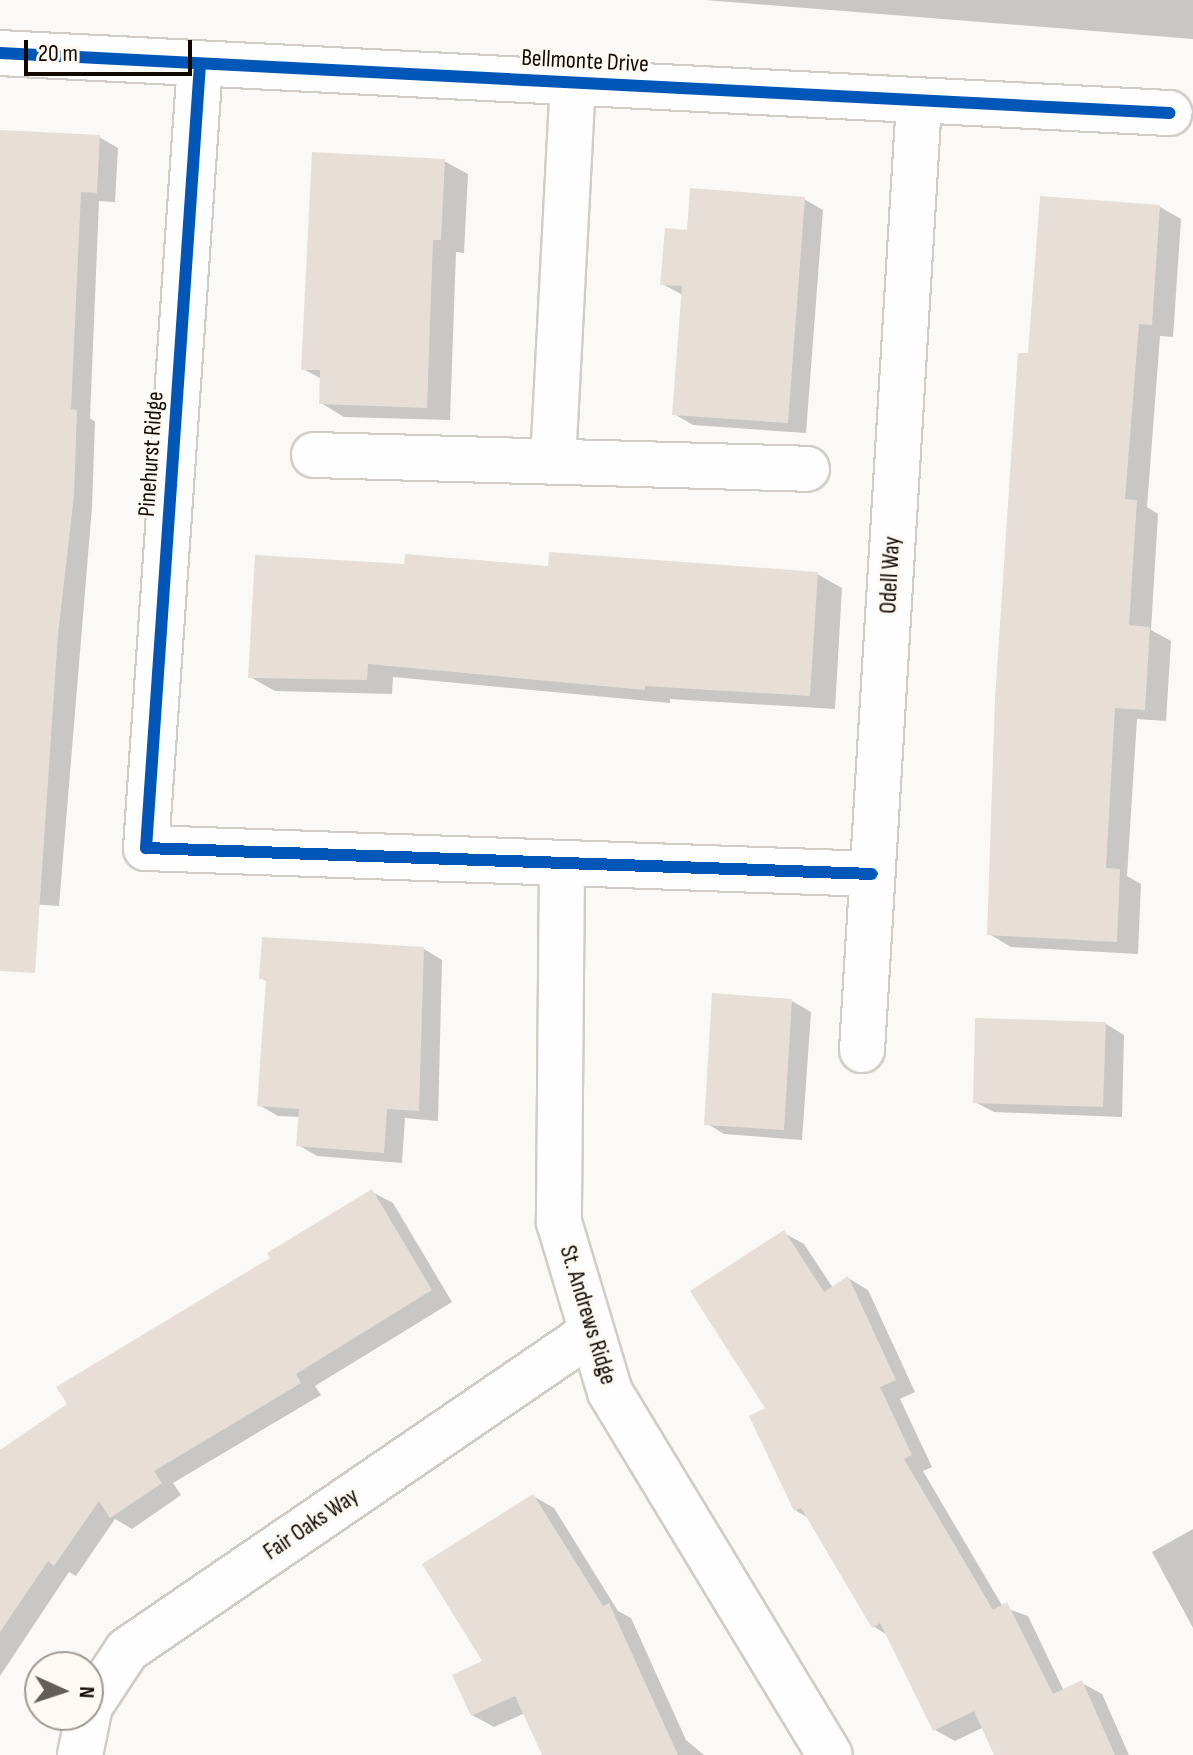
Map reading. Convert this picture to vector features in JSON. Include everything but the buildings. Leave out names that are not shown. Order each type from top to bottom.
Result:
[{"type":"street","name":"Bellmonte Drive","points":[[0,53],[1169,113]]},
{"type":"street","name":"Pinehurst Ridge","points":[[200,64],[146,848],[562,863]]},
{"type":"street","points":[[553,462],[573,82]]},
{"type":"street","name":"Odell Way","points":[[862,1050],[919,101]]},
{"type":"street","points":[[314,455],[807,469]]},
{"type":"street","points":[[562,863],[872,874]]},
{"type":"street","name":"St. Andrews Ridge","points":[[562,863],[559,1222],[610,1392],[830,1755]]},
{"type":"street","name":"Fair Oaks Way","points":[[80,1755],[90,1706],[127,1650],[592,1332]]},
{"type":"cycle path","points":[[0,53],[1169,113]]},
{"type":"cycle path","points":[[200,64],[146,848],[872,874]]}]
